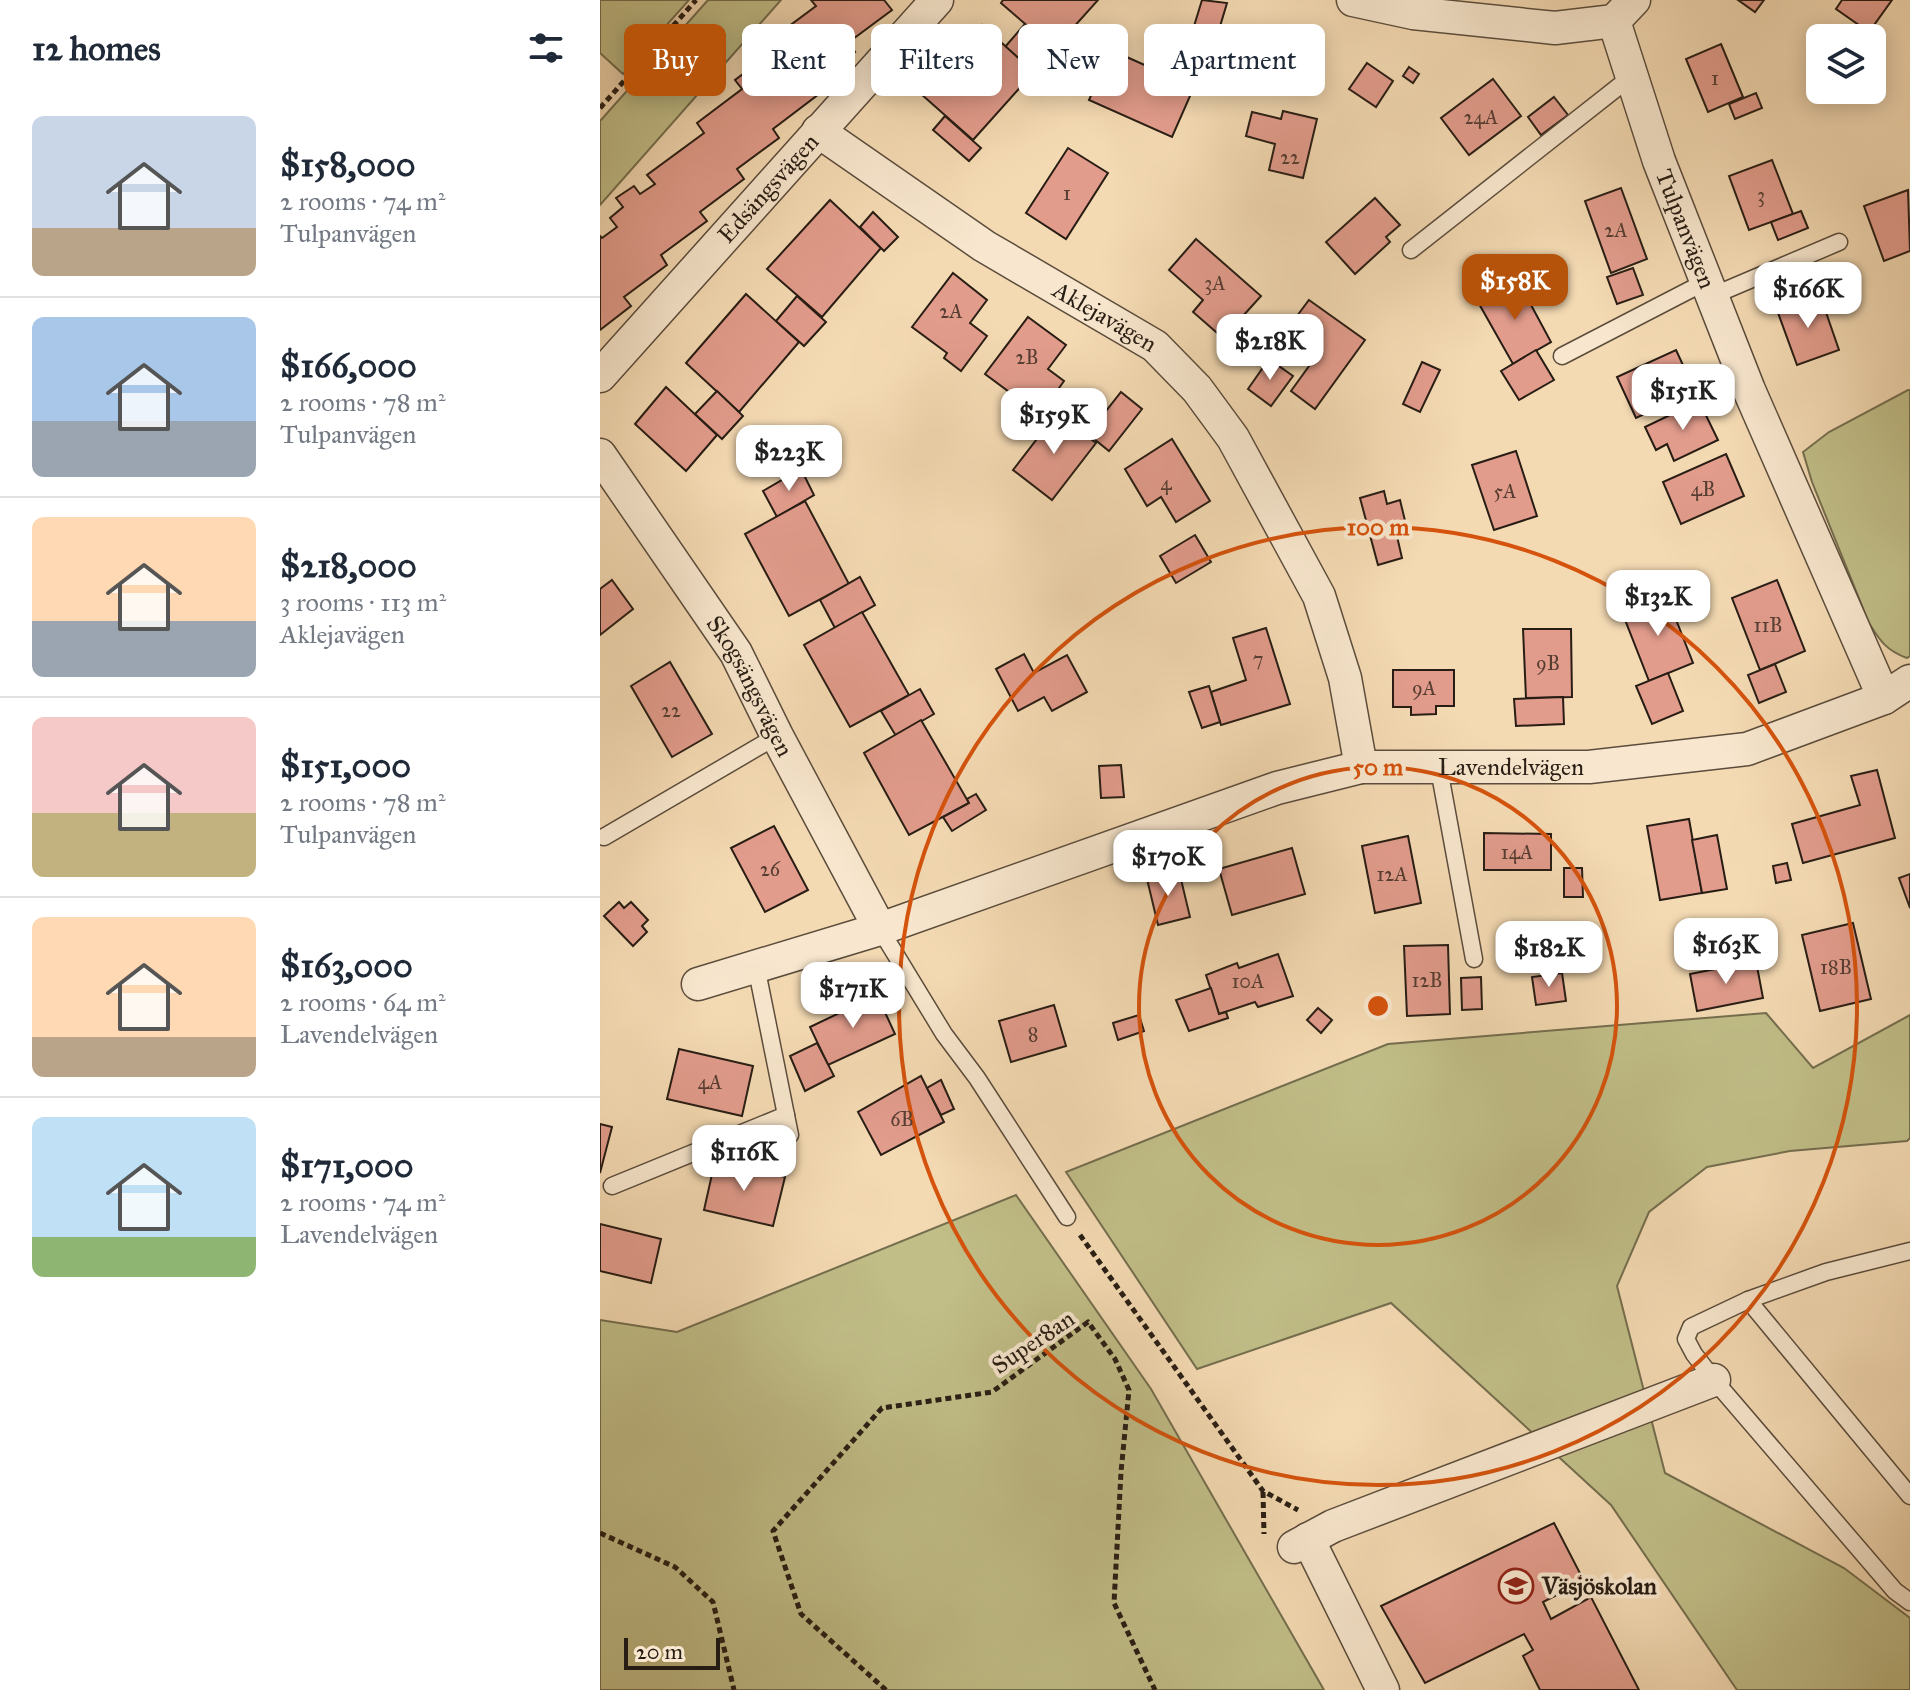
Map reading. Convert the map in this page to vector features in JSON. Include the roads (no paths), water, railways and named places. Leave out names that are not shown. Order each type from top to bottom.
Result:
[{"type":"street","name":"Edsängsvägen","points":[[600,376],[937,0]]},
{"type":"street","points":[[1353,0],[1413,13],[1555,28],[1624,10]]},
{"type":"street","name":"Tulpanvägen","points":[[1624,10],[1632,76],[1659,161],[1768,434],[1897,689]]},
{"type":"street","name":"Aklejavägen","points":[[818,131],[984,246],[1155,346],[1197,389],[1233,438],[1319,596],[1345,678],[1361,767]]},
{"type":"street","name":"Skogsängsvägen","points":[[600,456],[736,653],[880,929]]},
{"type":"street","name":"Lavendelvägen","points":[[698,984],[880,929],[1277,788],[1361,767],[1589,767],[1747,749],[1897,689]]},
{"type":"street","points":[[1383,1690],[1301,1543],[1333,1526],[1714,1380]]},
{"type":"lane","points":[[1411,250],[1632,76]]},
{"type":"lane","points":[[1562,356],[1710,289],[1839,242]]},
{"type":"lane","points":[[604,837],[777,736]]},
{"type":"lane","points":[[1439,769],[1474,959]]},
{"type":"lane","points":[[880,929],[944,1034],[977,1078],[1067,1217]]},
{"type":"lane","points":[[756,966],[790,1135]]},
{"type":"lane","points":[[612,1186],[786,1115]]},
{"type":"lane","points":[[1910,1251],[1826,1272],[1748,1300],[1691,1327],[1686,1339],[1714,1380],[1895,1591],[1910,1602]]},
{"type":"lane","points":[[1748,1300],[1910,1496]]},
{"type":"place","name":"Väsjöskolan","points":[[1516,1586]]}]
